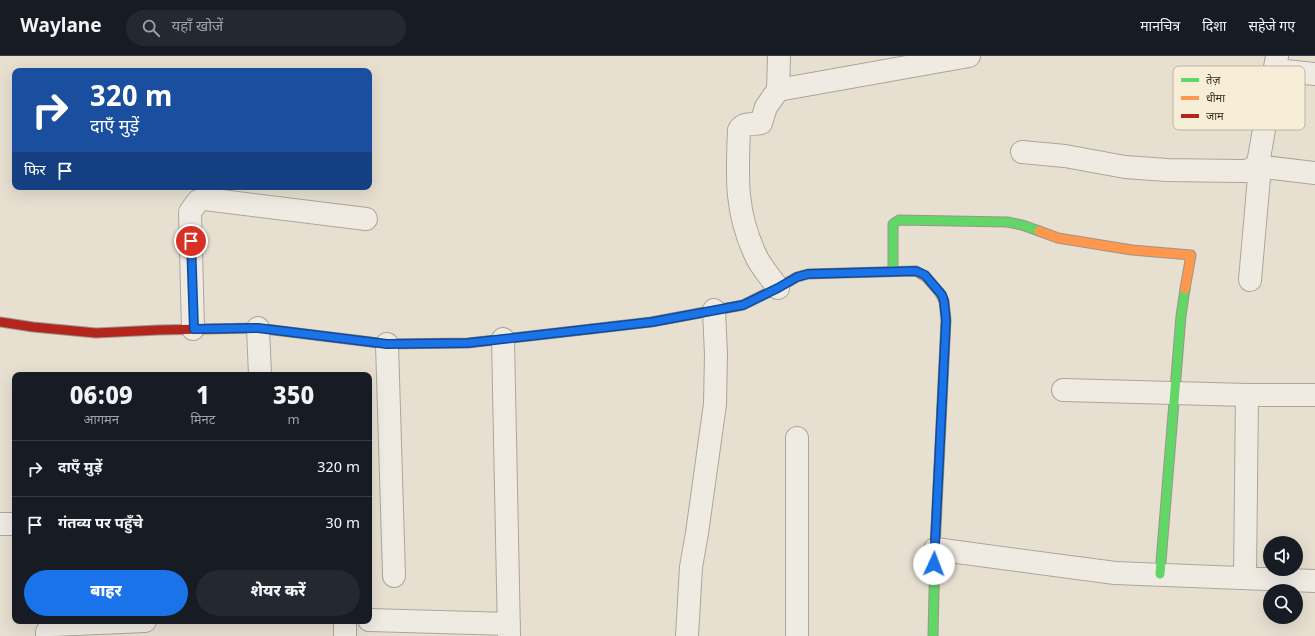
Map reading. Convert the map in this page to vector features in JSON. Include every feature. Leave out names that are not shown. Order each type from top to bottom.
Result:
[{"type":"street","points":[[778,288],[756,257],[746,231],[740,209],[737,183],[739,130],[744,124],[761,123],[766,107],[778,90],[779,56]]},
{"type":"street","points":[[778,90],[969,56]]},
{"type":"street","points":[[1276,63],[1287,66]]},
{"type":"street","points":[[1305,71],[1315,74]]},
{"type":"street","points":[[1250,280],[1260,166],[1262,165],[1259,158],[1264,130]]},
{"type":"street","points":[[1022,152],[1065,156],[1126,167],[1167,170],[1248,171],[1262,165],[1315,173]]},
{"type":"street","points":[[194,329],[190,212],[198,201],[205,199],[366,219]]},
{"type":"street","points":[[893,271],[893,224],[899,220],[1007,222],[1022,224],[1058,238],[1132,250],[1191,255],[1181,316],[1176,393],[1160,574]]},
{"type":"street","points":[[0,322],[33,327],[96,333],[258,328],[387,344],[468,343],[652,322],[743,305],[797,277],[808,274],[916,271],[925,275],[942,295],[946,320],[932,636]]},
{"type":"street","points":[[687,636],[691,567],[715,404],[716,355],[714,310]]},
{"type":"street","points":[[258,328],[260,372]]},
{"type":"street","points":[[372,620],[509,630],[503,339]]},
{"type":"street","points":[[387,344],[394,576]]},
{"type":"street","points":[[1063,390],[1247,395],[1315,395]]},
{"type":"street","points":[[1245,578],[1247,395]]},
{"type":"street","points":[[797,438],[797,636]]},
{"type":"street","points":[[0,524],[12,524]]},
{"type":"street","points":[[935,549],[1115,573],[1315,581]]},
{"type":"street","points":[[47,630],[52,625],[78,624]]},
{"type":"street","points":[[345,624],[345,636]]},
{"type":"traffic: fast","points":[[893,271],[893,224],[899,220],[1007,222],[1039,231]]},
{"type":"traffic: fast","points":[[591,329],[651,322],[743,305],[783,285]]},
{"type":"traffic: fast","points":[[1160,574],[1181,316],[1185,289]]},
{"type":"traffic: fast","points":[[933,636],[935,549],[946,320],[944,301],[940,293]]},
{"type":"traffic: slow","points":[[1039,231],[1058,238],[1132,250],[1191,255],[1185,289]]},
{"type":"traffic: slow","points":[[783,285],[797,277],[808,274],[916,271],[926,277],[940,293]]},
{"type":"traffic: slow","points":[[257,328],[387,344],[468,343],[591,329]]},
{"type":"traffic: jam","points":[[0,322],[33,327],[96,333],[257,328]]},
{"type":"route","points":[[191,241],[194,329],[258,328],[387,344],[468,343],[652,322],[743,305],[797,277],[808,274],[916,271],[925,275],[942,295],[946,320],[934,564]]}]
